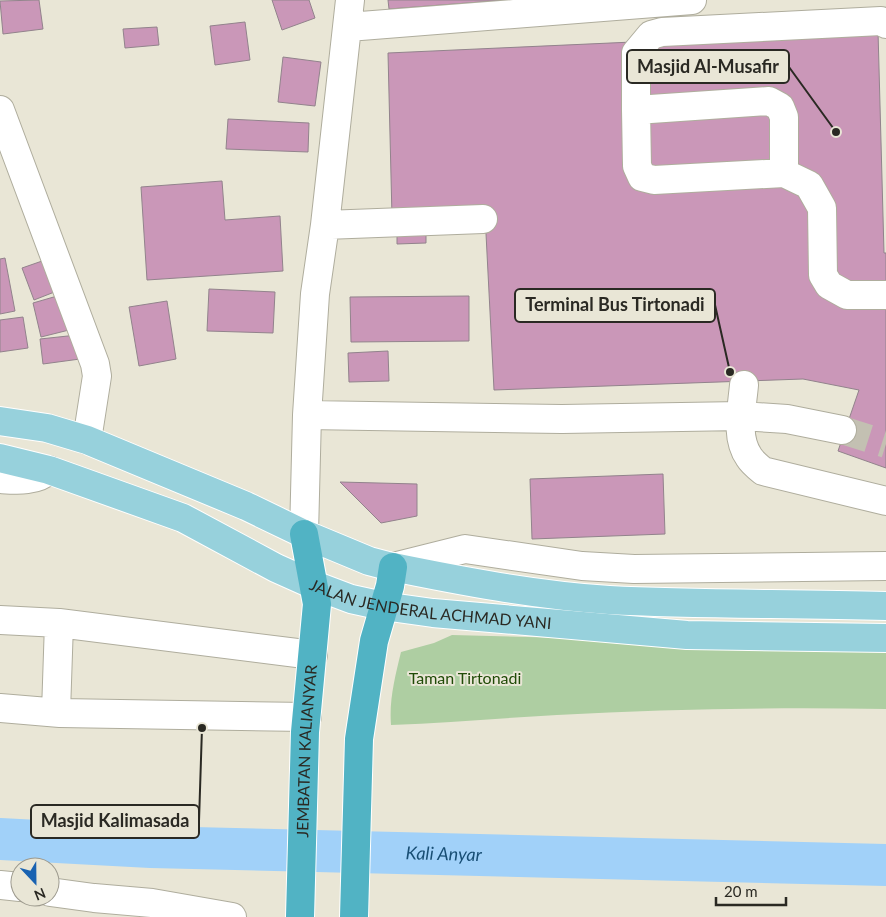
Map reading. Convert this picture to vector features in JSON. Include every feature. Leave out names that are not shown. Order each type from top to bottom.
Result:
[{"type":"highway","name":"JEMBATAN KALIANYAR","points":[[300,917],[306,724],[317,604],[304,534]]},
{"type":"highway","points":[[354,917],[359,739],[369,665],[383,606],[390,586],[393,567]]},
{"type":"main road","name":"JALAN JENDERAL ACHMAD YANI","points":[[0,421],[47,428],[87,440],[246,506],[304,534],[369,561],[393,567],[527,591],[608,600],[707,604],[886,606]]},
{"type":"main road","name":"JALAN JENDERAL ACHMAD YANI","points":[[0,458],[49,470],[183,518],[276,568],[314,585],[351,599],[383,606],[433,613],[687,635],[886,638]]},
{"type":"main road","points":[[230,543],[246,506]]},
{"type":"street","points":[[304,534],[307,415],[315,294],[325,225],[350,0]]},
{"type":"street","points":[[348,27],[692,0]]},
{"type":"street","points":[[886,24],[881,21],[662,32],[650,35],[636,53],[637,166],[642,177],[654,180],[784,173],[809,185],[822,208],[823,275],[829,285],[847,295],[886,295]]},
{"type":"street","points":[[636,110],[770,101],[780,107],[784,118],[784,173]]},
{"type":"street","points":[[0,110],[95,364],[97,376],[87,440]]},
{"type":"street","points":[[325,225],[483,219]]},
{"type":"street","points":[[744,386],[741,416],[742,442],[749,457],[763,472],[886,501]]},
{"type":"street","points":[[307,415],[562,419],[741,416],[787,419],[842,430]]},
{"type":"street","points":[[0,479],[30,479],[43,475],[49,470]]},
{"type":"street","points":[[393,567],[465,549],[582,566],[634,570],[886,566]]},
{"type":"street","points":[[0,620],[59,623],[313,655]]},
{"type":"street","points":[[56,712],[59,623]]},
{"type":"street","points":[[0,708],[306,724]]},
{"type":"street","points":[[60,893],[152,903],[232,917]]},
{"type":"green space","name":"Taman Tirtonadi","points":[[452,635],[886,646],[886,709],[763,708],[639,711],[391,725],[392,698],[401,652],[434,643]]},
{"type":"building","points":[[39,0],[43,29],[3,34],[0,1]]},
{"type":"building","points":[[272,0],[309,0],[315,18],[282,30]]},
{"type":"building","points":[[388,0],[506,0],[389,9]]},
{"type":"building","points":[[245,22],[250,60],[215,65],[210,26]]},
{"type":"building","points":[[157,27],[159,45],[125,48],[123,29]]},
{"type":"building","points":[[878,31],[884,253],[886,253],[886,468],[838,451],[859,390],[803,379],[494,390],[485,214],[392,217],[388,53]]},
{"type":"building","points":[[283,57],[321,62],[315,106],[278,102]]},
{"type":"building","points":[[228,119],[309,123],[308,152],[226,149]]},
{"type":"building","points":[[222,181],[225,220],[280,216],[283,271],[147,280],[141,187]]},
{"type":"building","points":[[397,231],[426,231],[426,243],[397,244]]},
{"type":"building","points":[[5,258],[15,311],[0,314],[0,259]]},
{"type":"building","points":[[45,260],[57,291],[34,300],[22,268]]},
{"type":"building","points":[[209,289],[275,292],[273,333],[207,331]]},
{"type":"building","points":[[64,294],[73,329],[41,337],[33,303]]},
{"type":"building","points":[[469,296],[469,341],[351,342],[350,297]]},
{"type":"building","points":[[167,301],[176,359],[139,366],[129,307]]},
{"type":"building","points":[[23,317],[28,348],[0,352],[0,320]]},
{"type":"building","points":[[77,335],[80,359],[43,364],[40,339]]},
{"type":"building","points":[[388,351],[389,381],[349,382],[348,353]]},
{"type":"building","points":[[663,474],[665,534],[532,539],[530,479]]},
{"type":"building","points":[[340,482],[417,484],[417,516],[381,523]]},
{"type":"waterway","name":"Kali Anyar","points":[[0,839],[151,847],[886,865]]},
{"type":"tunnel","points":[[842,430],[886,444]]},
{"type":"place","name":"Masjid Al-Musafir","points":[[836,132]]},
{"type":"place","name":"Terminal Bus Tirtonadi","points":[[730,372]]},
{"type":"place","name":"Masjid Kalimasada","points":[[202,728]]}]
